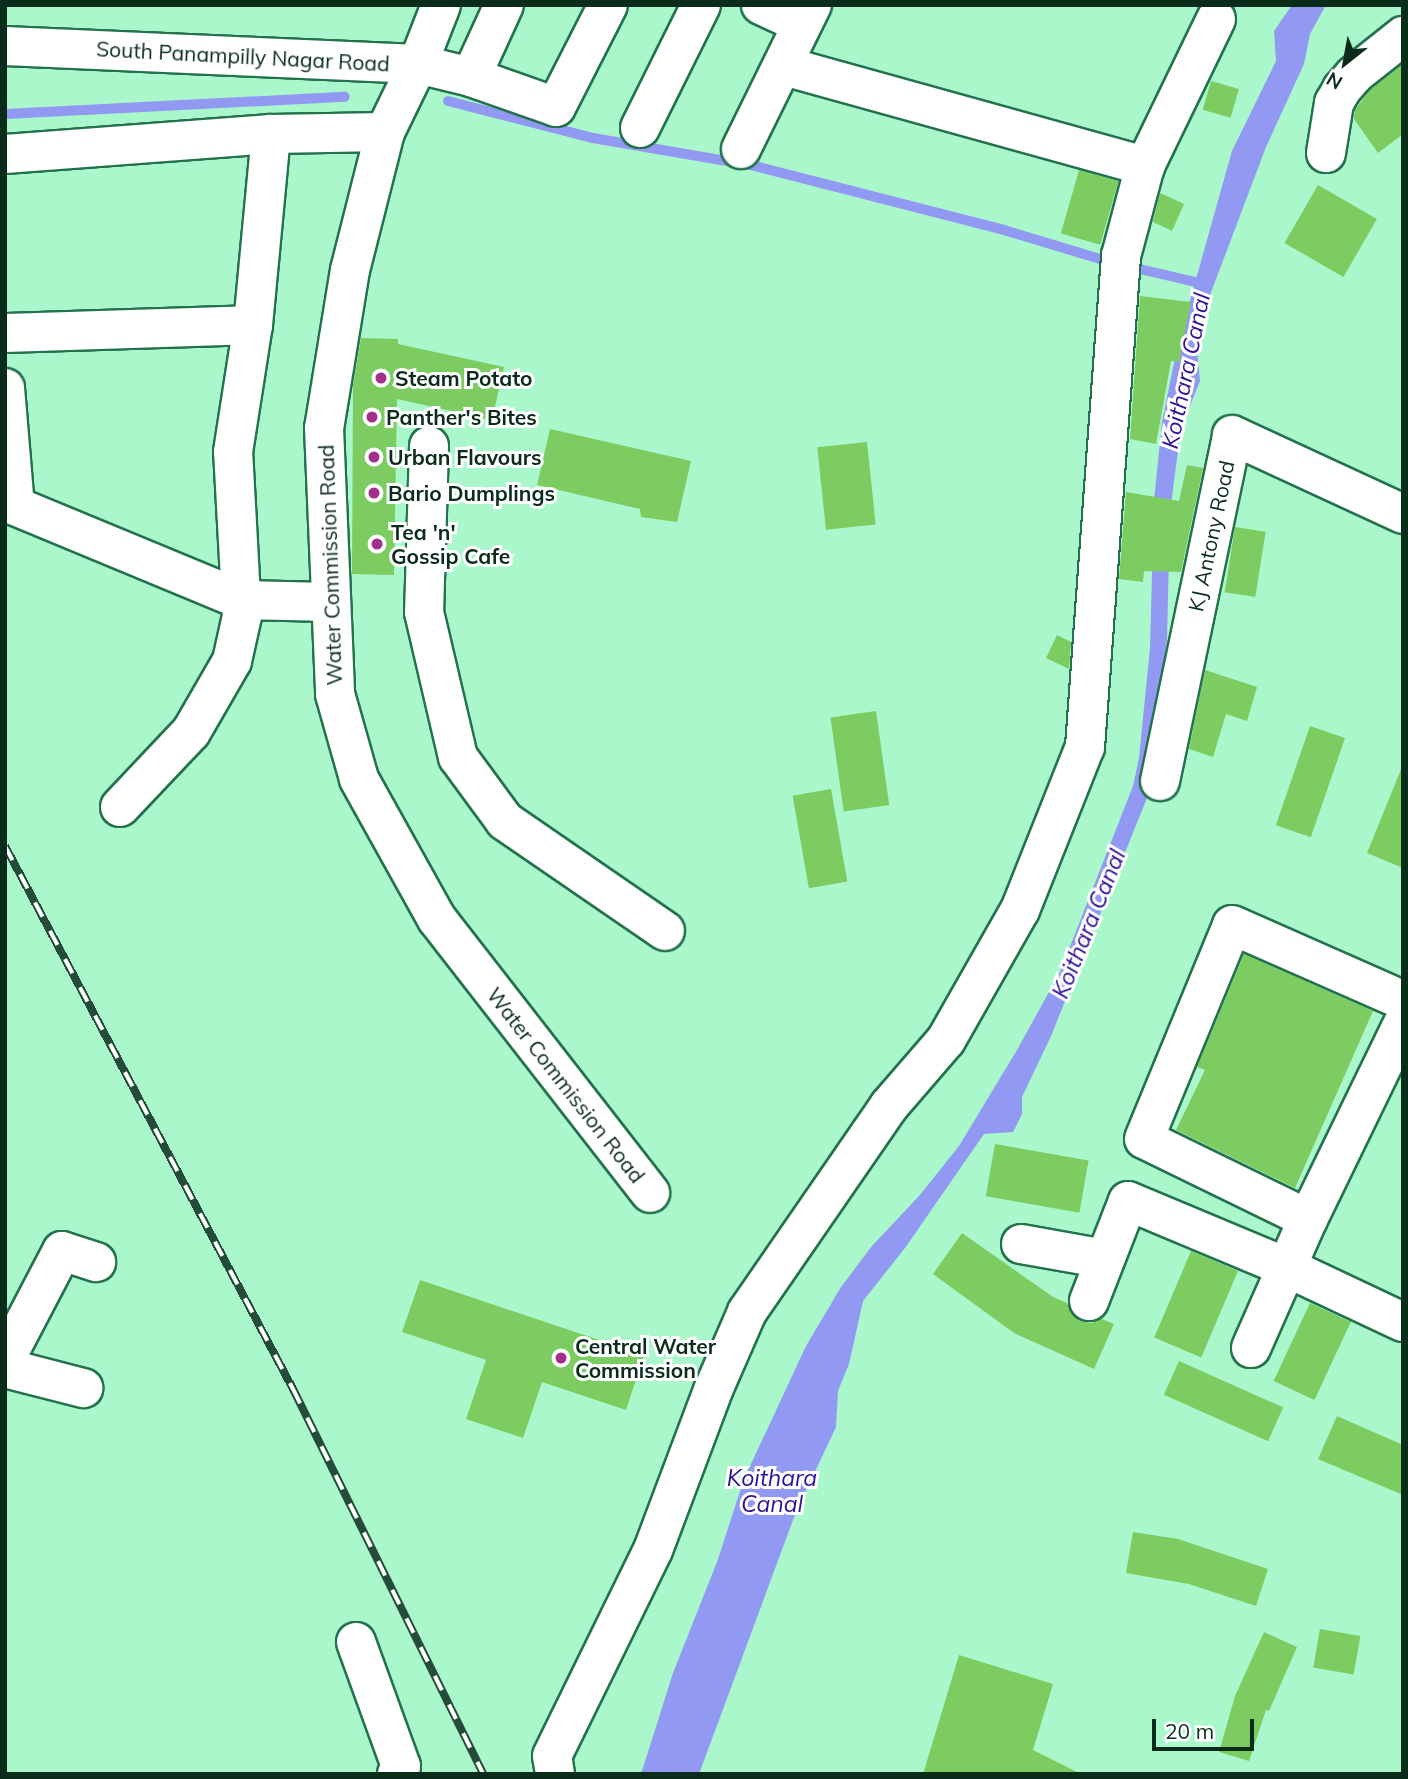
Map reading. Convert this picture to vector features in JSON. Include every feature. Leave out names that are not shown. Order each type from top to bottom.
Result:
[{"type":"street","name":"South Panampilly Nagar Road","points":[[5,46],[418,64],[441,5]]},
{"type":"street","points":[[471,78],[504,5]]},
{"type":"street","points":[[418,64],[471,78],[556,107],[608,5]]},
{"type":"street","points":[[640,128],[701,5]]},
{"type":"street","points":[[741,149],[807,15],[761,5]]},
{"type":"street","points":[[555,1774],[552,1756],[653,1550],[714,1388],[747,1312],[889,1106],[946,1040],[1020,910],[1085,747],[1121,257],[1145,166],[1216,19]]},
{"type":"street","points":[[1326,153],[1334,103],[1342,89],[1354,75],[1403,36]]},
{"type":"street","name":"Water Commission Road","points":[[418,64],[385,132],[350,270],[324,428],[335,694],[359,779],[437,919],[650,1193]]},
{"type":"street","points":[[784,66],[1145,166]]},
{"type":"street","points":[[5,154],[271,134],[385,132]]},
{"type":"street","points":[[120,807],[191,733],[232,661],[243,616],[233,452],[253,325],[271,134]]},
{"type":"street","points":[[5,333],[253,325]]},
{"type":"street","points":[[5,388],[15,506],[242,600],[330,602]]},
{"type":"street","name":"KJ Antony Road","points":[[1160,781],[1232,435],[1403,514]]},
{"type":"street","points":[[429,446],[424,612],[458,757],[505,821],[665,931]]},
{"type":"street","points":[[1251,1348],[1288,1268],[1400,996],[1232,925],[1144,1139],[1308,1219]]},
{"type":"street","points":[[1089,1301],[1128,1201],[1288,1268],[1403,1322]]},
{"type":"street","points":[[1021,1244],[1105,1259]]},
{"type":"street","points":[[5,1360],[62,1251],[96,1262]]},
{"type":"street","points":[[5,1368],[83,1388]]},
{"type":"street","points":[[356,1642],[401,1766],[397,1774]]},
{"type":"water","name":"Koithara Canal","points":[[1292,5],[1326,5],[1310,34],[1304,64],[1266,147],[1210,295],[1197,349],[1200,381],[1181,428],[1170,512],[1167,640],[1149,793],[1051,1036],[1022,1097],[1022,1114],[1013,1132],[984,1134],[905,1248],[863,1301],[849,1364],[838,1391],[836,1427],[796,1512],[699,1774],[641,1774],[673,1673],[717,1562],[744,1479],[806,1346],[841,1287],[872,1246],[919,1196],[959,1146],[1017,1050],[1060,972],[1133,786],[1139,758],[1150,648],[1154,500],[1162,422],[1178,343],[1232,151],[1276,61],[1274,31]]},
{"type":"building","points":[[1403,64],[1403,134],[1378,153],[1354,119],[1355,110],[1369,91]]},
{"type":"building","points":[[1211,81],[1239,89],[1231,118],[1203,110]]},
{"type":"building","points":[[1079,170],[1118,181],[1100,245],[1061,233]]},
{"type":"building","points":[[1318,185],[1377,219],[1343,277],[1284,243]]},
{"type":"building","points":[[1160,193],[1184,204],[1172,231],[1153,222]]},
{"type":"building","points":[[1140,296],[1191,302],[1179,362],[1171,361],[1156,444],[1130,439]]},
{"type":"building","name":"Urban Flavours","points":[[361,338],[398,339],[398,344],[504,367],[492,420],[397,399],[394,575],[352,574],[353,385]]},
{"type":"building","points":[[550,429],[691,461],[677,522],[641,517],[640,509],[537,485]]},
{"type":"building","points":[[867,442],[876,525],[826,530],[817,447]]},
{"type":"building","points":[[1187,465],[1203,468],[1181,572],[1144,571],[1143,582],[1119,579],[1126,492],[1179,501]]},
{"type":"building","points":[[1235,527],[1266,532],[1255,597],[1225,592]]},
{"type":"building","points":[[1057,635],[1071,642],[1069,669],[1046,658]]},
{"type":"building","points":[[1205,670],[1257,687],[1247,721],[1226,714],[1213,757],[1189,749]]},
{"type":"building","points":[[876,711],[889,805],[844,811],[830,717]]},
{"type":"building","points":[[1310,726],[1345,738],[1311,837],[1276,825]]},
{"type":"building","points":[[1403,767],[1403,868],[1367,853]]},
{"type":"building","points":[[831,789],[847,882],[809,888],[793,796]]},
{"type":"building","points":[[1244,954],[1373,1011],[1295,1188],[1176,1130],[1205,1070],[1197,1067]]},
{"type":"building","points":[[995,1144],[1089,1160],[1079,1213],[986,1196]]},
{"type":"building","points":[[962,1233],[1053,1297],[1067,1303],[1072,1314],[1080,1321],[1092,1323],[1102,1319],[1114,1324],[1094,1369],[1014,1333],[933,1274]]},
{"type":"building","points":[[1191,1251],[1238,1271],[1201,1357],[1154,1338]]},
{"type":"building","name":"Central Water Commission","points":[[420,1280],[644,1355],[626,1410],[542,1382],[523,1438],[466,1419],[486,1360],[402,1332]]},
{"type":"building","points":[[1310,1303],[1351,1322],[1314,1400],[1274,1381]]},
{"type":"building","points":[[1179,1361],[1283,1407],[1268,1441],[1164,1395]]},
{"type":"building","points":[[1337,1416],[1403,1445],[1403,1495],[1318,1459]]},
{"type":"building","points":[[1133,1532],[1178,1539],[1268,1569],[1256,1606],[1189,1584],[1126,1573]]},
{"type":"building","points":[[1320,1629],[1360,1636],[1354,1675],[1313,1667]]},
{"type":"building","points":[[1264,1632],[1297,1647],[1269,1711],[1266,1710],[1249,1761],[1219,1752],[1235,1696]]},
{"type":"building","points":[[959,1655],[1053,1684],[1033,1750],[1081,1774],[923,1774]]},
{"type":"waterway","points":[[5,114],[345,97]]},
{"type":"waterway","points":[[448,101],[593,138],[755,166],[1004,230],[1110,262]]},
{"type":"waterway","points":[[1131,267],[1204,284]]},
{"type":"railway","points":[[5,846],[293,1389],[483,1774]]},
{"type":"place","name":"Steam Potato","points":[[381,378]]},
{"type":"place","name":"Panther's Bites","points":[[372,417]]},
{"type":"place","name":"Urban Flavours","points":[[374,457]]},
{"type":"place","name":"Bario Dumplings","points":[[374,493]]},
{"type":"place","name":"Tea 'n' Gossip Cafe","points":[[377,544]]},
{"type":"place","name":"Central Water Commission","points":[[561,1358]]}]
